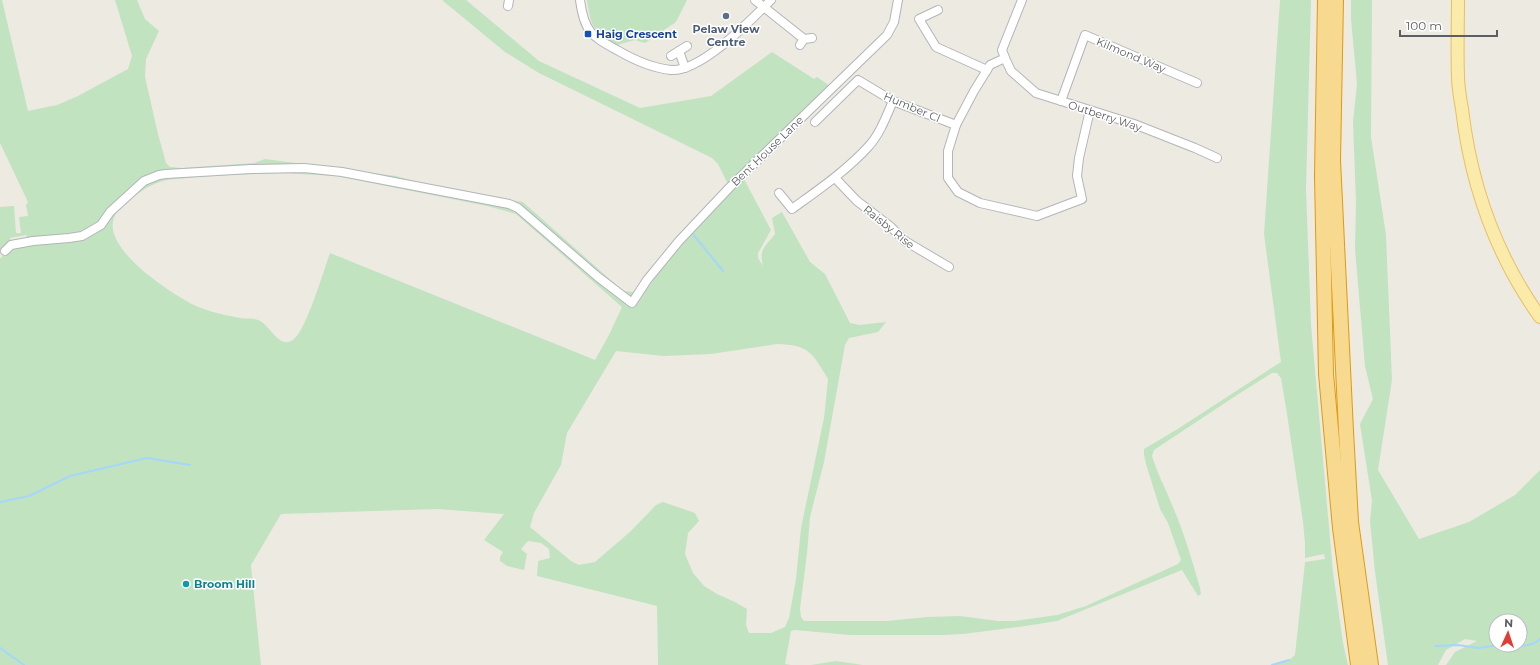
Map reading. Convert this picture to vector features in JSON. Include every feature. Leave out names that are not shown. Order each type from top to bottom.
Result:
[{"type":"highway","points":[[1324,0],[1322,176],[1326,374],[1340,528],[1358,665]]},
{"type":"highway","points":[[1336,0],[1333,160],[1346,431],[1351,522],[1371,665]]},
{"type":"main road","points":[[1458,0],[1458,77],[1469,157],[1478,195],[1513,276],[1528,301],[1540,317]]},
{"type":"street","points":[[580,0],[582,15],[590,31],[597,39],[631,58],[650,66],[671,70],[682,69],[696,64],[744,27],[771,0]]},
{"type":"street","points":[[755,0],[805,41]]},
{"type":"street","name":"Bent House Lane","points":[[5,251],[11,245],[33,241],[82,236],[101,225],[110,212],[144,181],[159,174],[250,169],[304,168],[342,172],[509,204],[518,208],[598,277],[632,303],[647,280],[679,241],[730,187],[887,35],[894,22],[898,0]]},
{"type":"street","points":[[1022,0],[1002,50],[1005,58],[990,65],[956,125],[948,151],[948,178],[958,192],[980,203],[1037,216],[1082,199],[1077,176],[1078,158],[1090,110]]},
{"type":"street","points":[[938,10],[919,19],[936,48],[987,70]]},
{"type":"street","name":"Kilmond Way","points":[[1060,101],[1085,35],[1197,83]]},
{"type":"street","points":[[670,56],[687,46]]},
{"type":"street","points":[[679,51],[682,69]]},
{"type":"street","name":"Outberry Way","points":[[1005,58],[1012,71],[1036,93],[1134,124],[1217,158]]},
{"type":"street","name":"Humber Cl","points":[[815,122],[858,80],[893,101],[956,125]]},
{"type":"street","points":[[778,193],[792,209],[835,178],[869,146],[880,130],[893,101]]},
{"type":"street","name":"Raisby Rise","points":[[835,178],[857,201],[891,227],[905,242],[949,267]]},
{"type":"green space","points":[[0,0],[2,0],[28,111],[57,105],[78,96],[128,69],[132,56],[115,0],[137,0],[145,19],[159,31],[146,59],[145,77],[166,163],[170,167],[182,168],[254,163],[265,159],[396,176],[424,184],[523,202],[623,291],[634,292],[637,304],[648,287],[674,255],[744,179],[771,230],[758,253],[758,258],[763,266],[763,249],[775,234],[772,218],[782,212],[810,262],[825,274],[850,323],[860,325],[886,322],[878,332],[849,338],[845,345],[824,462],[810,517],[800,609],[801,617],[804,621],[887,621],[927,617],[960,616],[998,621],[1015,621],[1057,615],[1086,606],[1178,564],[1181,560],[1168,523],[1160,509],[1146,464],[1144,449],[1281,362],[1264,234],[1280,0],[1311,0],[1306,189],[1311,325],[1333,572],[1343,643],[1348,665],[1272,665],[1289,660],[1295,655],[1305,562],[1325,559],[1324,554],[1305,558],[1303,522],[1281,378],[1277,373],[1272,373],[1154,450],[1152,456],[1188,546],[1200,588],[1201,594],[1198,596],[1182,570],[1057,621],[963,634],[943,635],[850,635],[795,630],[791,631],[785,664],[791,665],[658,665],[657,606],[537,576],[538,561],[550,558],[549,549],[541,543],[528,541],[521,549],[527,554],[524,570],[507,566],[500,561],[500,557],[503,552],[484,540],[504,514],[437,509],[281,514],[251,565],[261,665],[0,665],[0,259],[6,252],[0,253],[0,207],[14,206],[16,233],[21,233],[19,217],[28,216],[26,205],[28,202],[0,143]],"holes":[[[280,173],[337,176],[487,206],[516,214],[622,307],[595,360],[330,253],[304,324],[294,339],[289,342],[284,342],[279,340],[263,323],[258,320],[240,318],[211,311],[183,299],[138,267],[116,240],[113,226],[116,214],[129,199],[154,184],[169,180],[228,175]],[[26,235],[29,241],[11,245],[10,238]],[[777,344],[797,346],[809,352],[814,357],[828,379],[824,418],[801,528],[796,579],[789,618],[785,627],[771,633],[749,633],[746,625],[747,609],[704,586],[693,573],[685,554],[688,533],[699,521],[695,513],[663,502],[656,505],[631,531],[595,562],[579,565],[571,561],[530,527],[534,513],[561,465],[567,433],[616,351],[664,356],[711,354]]]},
{"type":"green space","points":[[442,0],[466,0],[539,61],[640,108],[711,96],[772,52],[814,79],[817,77],[830,86],[728,184],[718,164],[712,158],[539,73],[505,52]]},
{"type":"green space","points":[[587,0],[687,0],[676,22],[645,43],[635,40],[617,45],[594,27],[590,17]]},
{"type":"green space","points":[[1351,0],[1372,0],[1371,137],[1386,235],[1392,380],[1378,470],[1419,539],[1469,522],[1515,495],[1540,470],[1540,665],[1446,665],[1455,652],[1477,641],[1465,639],[1446,650],[1438,665],[1388,665],[1375,572],[1370,521],[1372,501],[1360,424],[1373,399],[1365,366],[1355,249],[1356,202],[1353,122],[1357,84],[1351,19]]},
{"type":"green space","points":[[836,661],[863,665],[811,665]]},
{"type":"waterway","points":[[692,233],[723,271]]},
{"type":"waterway","points":[[0,502],[29,496],[70,476],[147,458],[190,465]]},
{"type":"waterway","points":[[1528,645],[1540,639]]},
{"type":"waterway","points":[[1435,646],[1458,645],[1478,648],[1488,647]]},
{"type":"waterway","points":[[0,648],[24,665]]},
{"type":"waterway","points":[[1272,665],[1289,660]]},
{"type":"place","name":"Pelaw View Centre","points":[[726,16]]},
{"type":"place","name":"Haig Crescent","points":[[588,34]]},
{"type":"place","name":"Broom Hill","points":[[186,584]]}]
